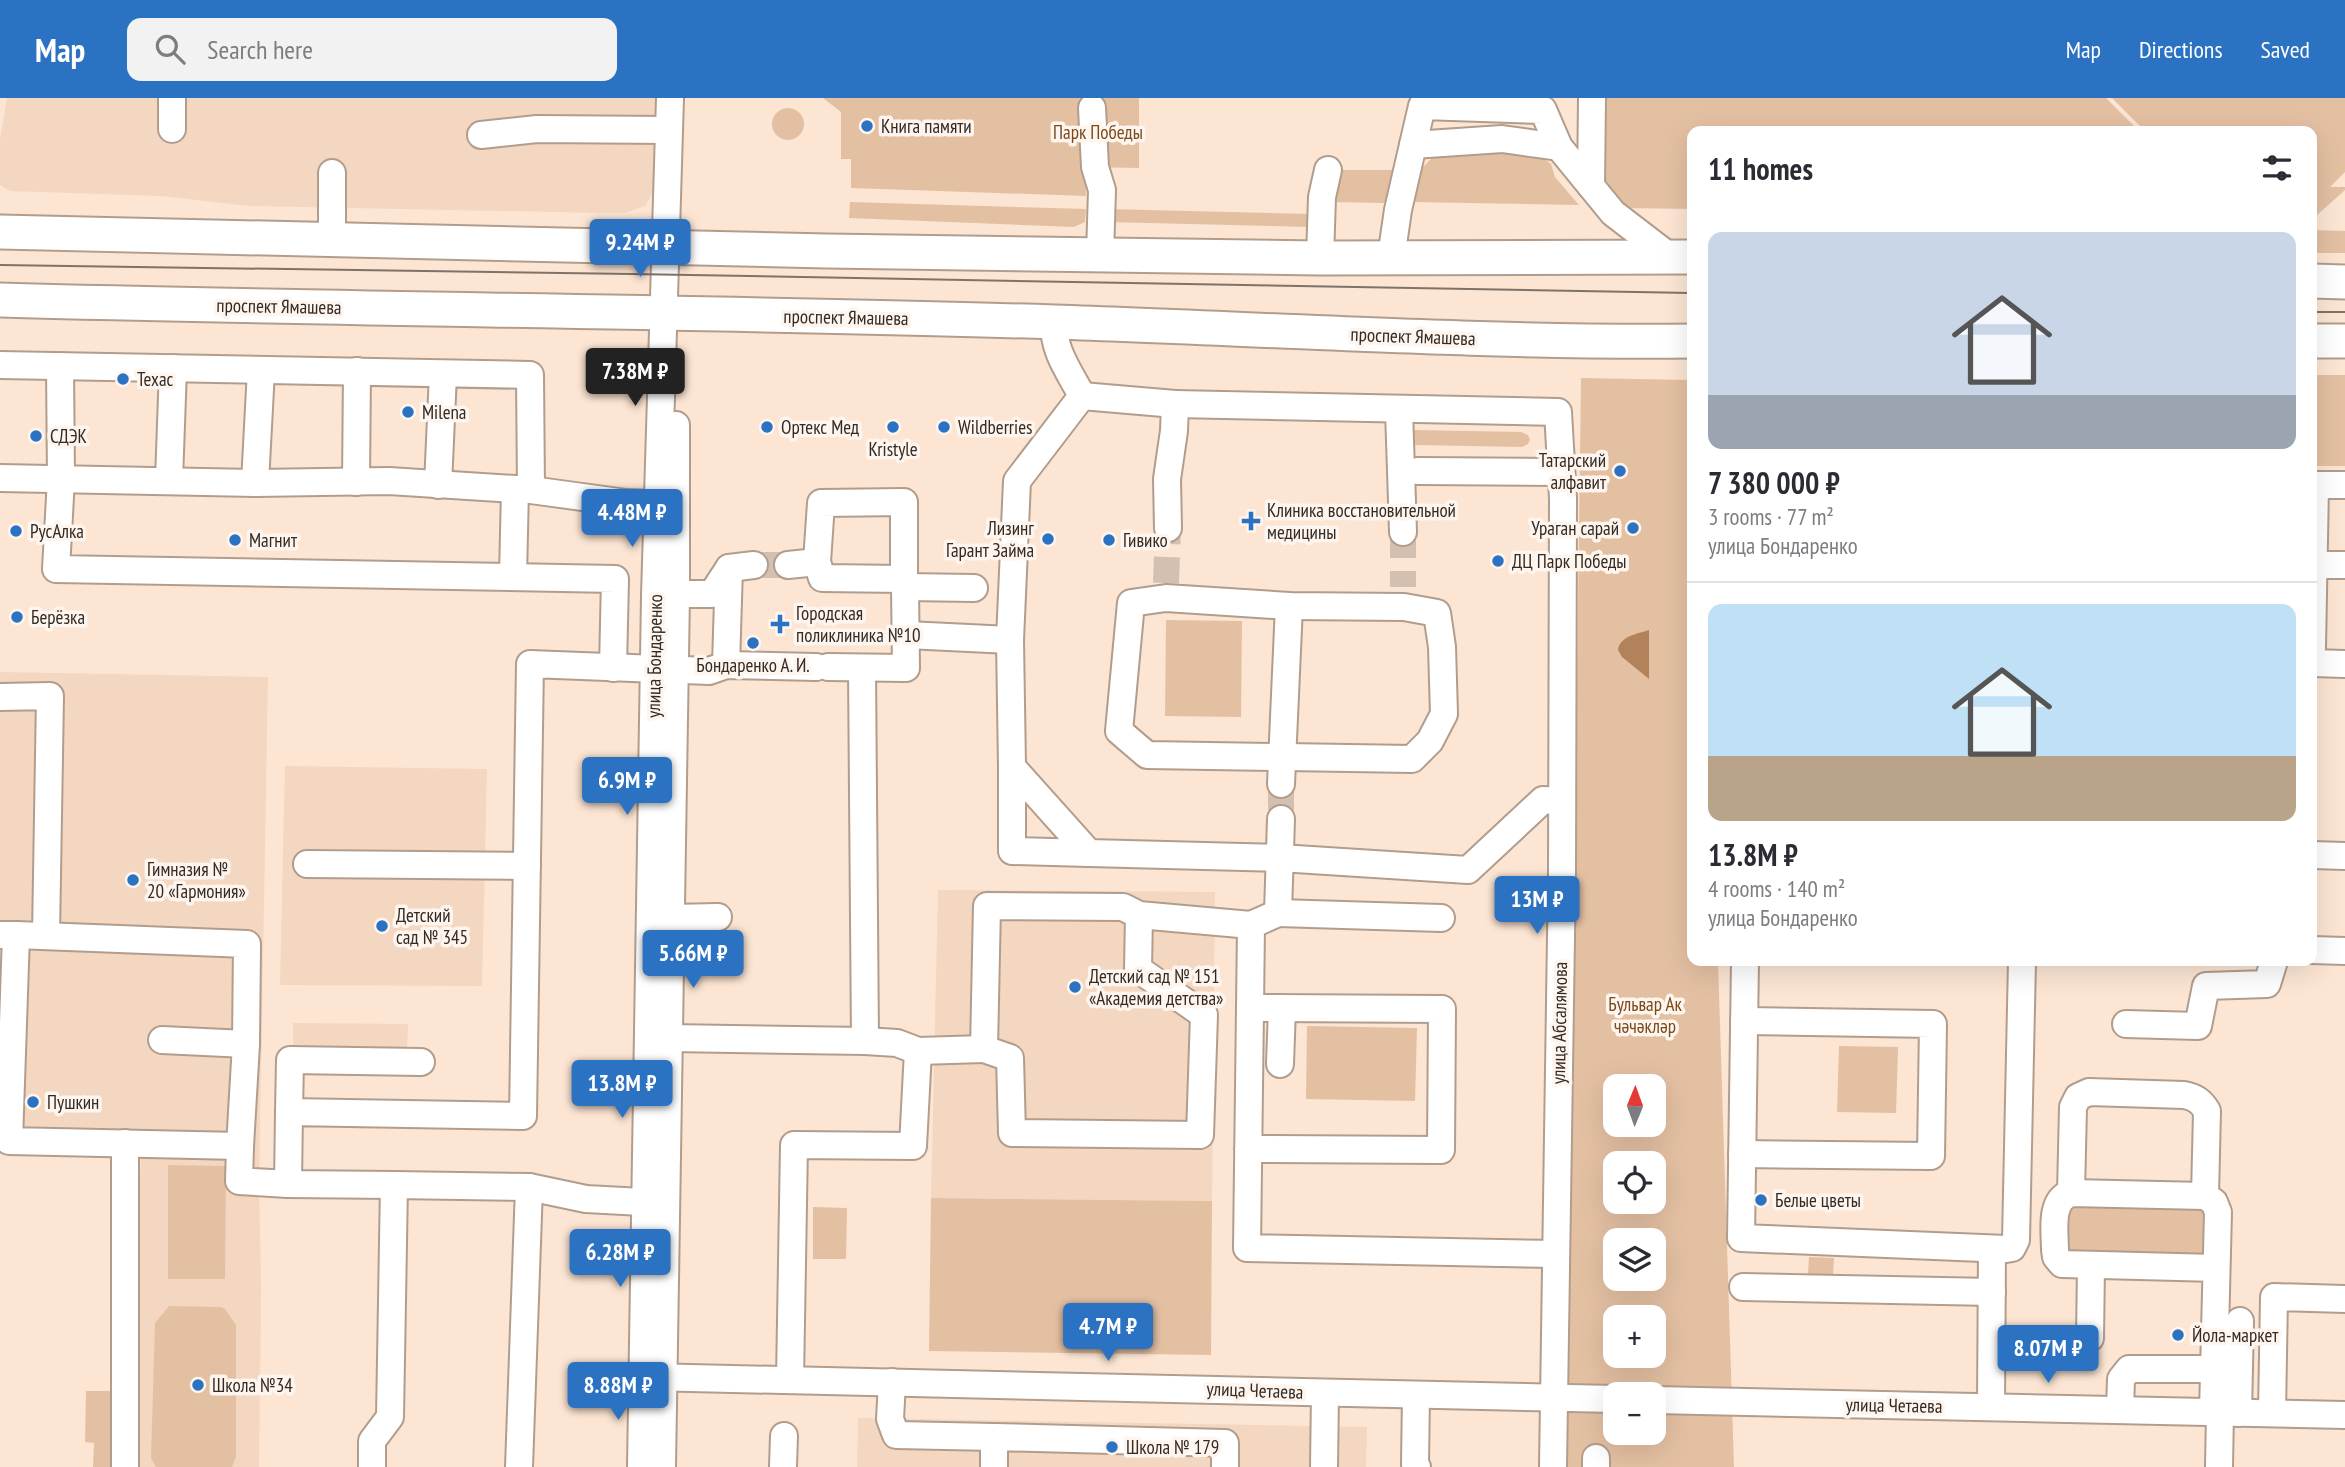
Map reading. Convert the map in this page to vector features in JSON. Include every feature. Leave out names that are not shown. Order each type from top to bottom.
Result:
[{"type":"main road","points":[[0,232],[1100,255],[1320,258],[1681,257]]},
{"type":"main road","points":[[2317,281],[2345,282]]},
{"type":"main road","name":"проспект Ямашева","points":[[0,300],[1055,322],[1552,341],[1687,341]]},
{"type":"main road","points":[[2317,341],[2345,341]]},
{"type":"street","points":[[172,98],[172,129]]},
{"type":"street","name":"улица Бондаренко","points":[[670,98],[668,130],[674,247]]},
{"type":"street","name":"улица Бондаренко","points":[[655,1202],[669,1038],[670,918],[657,504],[685,98]]},
{"type":"street","points":[[1591,186],[1592,98]]},
{"type":"street","points":[[1391,258],[1398,210],[1413,145],[1435,102],[1542,104],[1559,147],[1613,213],[1681,257]]},
{"type":"street","points":[[1092,108],[1095,167],[1102,190],[1100,255]]},
{"type":"street","points":[[481,135],[537,129],[668,130]]},
{"type":"street","points":[[1413,145],[1502,139],[1559,147]]},
{"type":"street","points":[[1320,258],[1322,197],[1328,170]]},
{"type":"street","points":[[332,173],[332,240]]},
{"type":"street","name":"улица Бондаренко","points":[[641,1467],[652,1377],[663,670],[676,594],[676,404],[671,314]]},
{"type":"street","points":[[1055,322],[1056,347],[1082,396]]},
{"type":"street","points":[[0,365],[530,375],[523,489],[513,577]]},
{"type":"street","points":[[60,366],[61,479],[56,569],[615,579],[613,668]]},
{"type":"street","points":[[169,481],[173,368]]},
{"type":"street","points":[[255,483],[261,370]]},
{"type":"street","points":[[356,482],[357,371]]},
{"type":"street","points":[[438,485],[443,374]]},
{"type":"street","points":[[1082,396],[1175,404],[1399,410],[1403,532]]},
{"type":"street","points":[[1082,396],[1017,481],[1010,640],[1013,851],[1280,858],[1468,870],[1543,800],[1562,801]]},
{"type":"street","points":[[1168,528],[1167,478],[1175,404]]},
{"type":"street","name":"улица Абсалямова","points":[[1399,410],[1558,412],[1563,499],[1562,801],[1553,1467]]},
{"type":"street","points":[[1418,471],[1560,472]]},
{"type":"street","points":[[0,478],[438,485],[523,489],[626,503],[657,504]]},
{"type":"street","points":[[2317,485],[2345,485]]},
{"type":"street","points":[[289,1112],[523,1116],[530,664],[709,671],[726,665],[906,668],[904,583],[904,502],[821,503],[817,562],[822,578],[904,583],[974,588]]},
{"type":"street","points":[[788,565],[817,562]]},
{"type":"street","points":[[2317,565],[2345,565]]},
{"type":"street","points":[[676,594],[712,594],[741,566],[726,665]]},
{"type":"street","points":[[1166,591],[1289,606],[1404,597],[1437,613],[1442,647],[1444,714],[1430,741],[1412,759],[1282,771],[1147,755],[1119,731],[1131,603],[1166,591]]},
{"type":"street","points":[[1282,771],[1289,606]]},
{"type":"street","points":[[906,635],[1010,640]]},
{"type":"street","points":[[2317,663],[2345,664]]},
{"type":"street","points":[[862,668],[864,1041]]},
{"type":"street","points":[[0,697],[50,696],[46,936]]},
{"type":"street","points":[[1012,767],[1089,853]]},
{"type":"street","points":[[1278,913],[1281,819]]},
{"type":"street","points":[[2317,855],[2345,856]]},
{"type":"street","points":[[307,864],[527,866]]},
{"type":"street","points":[[984,1049],[987,906],[1123,907],[1139,915],[1251,925],[1278,913],[1441,918]]},
{"type":"street","points":[[669,1038],[864,1041],[897,1043],[918,1051],[984,1049],[1010,1058],[1012,1133],[1200,1135],[1204,1015],[1138,969],[1139,915]]},
{"type":"street","points":[[670,918],[718,917]]},
{"type":"street","points":[[1251,925],[1247,1248],[1556,1254]]},
{"type":"street","points":[[240,1146],[9,1141],[8,935],[247,944],[246,1044],[239,1181],[529,1187],[586,1199],[655,1202]]},
{"type":"street","points":[[2317,950],[2345,951]]},
{"type":"street","points":[[1745,966],[1741,1238],[1992,1249],[2012,1248],[2016,1240],[2022,966]]},
{"type":"street","points":[[2126,1024],[2198,1026],[2206,986],[2267,984],[2272,966]]},
{"type":"street","points":[[1248,1149],[1441,1150],[1442,1009],[1250,1008]]},
{"type":"street","points":[[1280,1064],[1282,1008]]},
{"type":"street","points":[[1742,1154],[1931,1156],[1933,1024],[1744,1021]]},
{"type":"street","points":[[162,1040],[246,1044]]},
{"type":"street","points":[[790,1380],[794,1145],[913,1146],[918,1051]]},
{"type":"street","points":[[288,1184],[290,1060],[421,1062]]},
{"type":"street","points":[[2071,1193],[2073,1107],[2078,1097],[2089,1092],[2184,1094],[2203,1104],[2207,1111],[2205,1196]]},
{"type":"street","points":[[125,1143],[125,1467]]},
{"type":"street","points":[[372,1467],[372,1441],[390,1417],[394,1185]]},
{"type":"street","points":[[519,1467],[529,1187]]},
{"type":"street","points":[[2216,1268],[2062,1264],[2056,1257],[2056,1208],[2061,1198],[2071,1193],[2205,1196],[2214,1202],[2218,1212],[2214,1369],[2224,1412]]},
{"type":"street","points":[[1991,1407],[1992,1249]]},
{"type":"street","points":[[2090,1338],[2091,1266]]},
{"type":"street","points":[[1743,1287],[1992,1292]]},
{"type":"street","points":[[2272,1413],[2274,1297],[2345,1299]]},
{"type":"street","points":[[2218,1467],[2224,1412],[2240,1321]]},
{"type":"street","points":[[2120,1410],[2121,1379],[2129,1369],[2214,1369]]},
{"type":"street","name":"улица Бондаренко","points":[[652,1377],[662,1467]]},
{"type":"street","name":"улица Четаева","points":[[652,1377],[1603,1399]]},
{"type":"street","points":[[892,1382],[890,1419],[896,1435],[1225,1443],[1225,1467]]},
{"type":"street","points":[[1324,1467],[1325,1392]]},
{"type":"street","points":[[1416,1395],[1417,1467]]},
{"type":"street","name":"улица Четаева","points":[[1666,1400],[2345,1415]]},
{"type":"street","points":[[783,1467],[784,1437]]},
{"type":"street","points":[[993,1467],[994,1437]]},
{"type":"shaded area","points":[[7,98],[658,98],[657,186],[645,206],[625,213],[249,206],[162,196],[10,191],[0,185],[0,139]]},
{"type":"shaded area","points":[[1649,630],[1649,679],[1622,657],[1618,650],[1619,645],[1626,639]]},
{"type":"shaded area","name":"Гимназия № 20 «Гармония»","points":[[0,672],[268,677],[259,1183],[259,1467],[135,1467],[135,1288],[141,1156],[0,1154]]},
{"type":"shaded area","name":"Детский сад № 345","points":[[285,766],[487,769],[482,986],[280,985]]},
{"type":"shaded area","name":"Детский сад № 151 «Академия детства»","points":[[938,890],[1215,892],[1212,1201],[931,1198]]},
{"type":"shaded area","points":[[293,1023],[408,1024],[407,1049],[293,1048]]},
{"type":"shaded area","name":"Школа № 179","points":[[858,1418],[1367,1427],[1366,1467],[857,1467]]},
{"type":"green space","name":"Парк Победы","points":[[823,98],[1139,98],[1139,168],[1087,167],[1086,196],[851,188],[851,159],[841,159],[841,112]]},
{"type":"green space","points":[[1599,98],[2106,98],[2134,126],[1687,126],[1687,209],[1622,208],[1602,186]]},
{"type":"green space","points":[[2112,98],[2345,98],[2345,172],[2330,187],[2345,187],[2345,190],[2317,215],[2317,126],[2140,126]]},
{"type":"green space","points":[[788,108],[799,113],[804,124],[799,135],[788,140],[777,135],[772,124],[777,113]]},
{"type":"green space","points":[[1442,148],[1531,150],[1551,164],[1555,177],[1579,205],[1412,202],[1419,171]]},
{"type":"green space","points":[[1330,170],[1394,170],[1389,197],[1384,203],[1327,202]]},
{"type":"green space","points":[[850,202],[1086,209],[1085,222],[1074,227],[849,218]]},
{"type":"green space","points":[[1107,209],[1311,214],[1309,227],[1107,222]]},
{"type":"green space","points":[[2317,230],[2345,231],[2345,253],[2317,253]]},
{"type":"green space","points":[[2317,375],[2345,375],[2345,466],[2317,466]]},
{"type":"green space","name":"Бульвар Ак чәчәкләр","points":[[1581,378],[1687,380],[1687,966],[1718,966],[1734,1467],[1567,1467]]},
{"type":"green space","points":[[1414,430],[1521,432],[1528,435],[1530,440],[1522,447],[1416,445],[1412,443],[1410,435]]},
{"type":"green space","points":[[1166,620],[1242,621],[1241,717],[1165,716]]},
{"type":"green space","points":[[1307,1026],[1417,1028],[1415,1101],[1306,1099]]},
{"type":"green space","points":[[1839,1046],[1898,1047],[1896,1113],[1837,1112]]},
{"type":"green space","points":[[168,1165],[226,1166],[225,1279],[168,1279]]},
{"type":"green space","points":[[931,1198],[1212,1201],[1211,1355],[929,1351]]},
{"type":"green space","points":[[2197,1205],[2207,1209],[2206,1257],[2069,1252],[2067,1249],[2068,1211],[2073,1206]]},
{"type":"green space","points":[[813,1207],[847,1208],[846,1259],[813,1259]]},
{"type":"green space","points":[[1809,1257],[1834,1258],[1833,1275],[1808,1274]]},
{"type":"green space","points":[[169,1306],[221,1307],[236,1325],[236,1457],[232,1467],[156,1467],[151,1458],[155,1323]]},
{"type":"green space","points":[[86,1391],[112,1391],[110,1467],[93,1467],[94,1443],[85,1442]]},
{"type":"tunnel","points":[[1166,583],[1168,528]]},
{"type":"tunnel","points":[[1403,532],[1403,587]]},
{"type":"tunnel","points":[[754,565],[788,565]]},
{"type":"tunnel","points":[[1281,784],[1281,819]]},
{"type":"tram line","points":[[0,265],[1687,293]]},
{"type":"tram line","points":[[2317,312],[2345,312]]},
{"type":"place","name":"Книга памяти","points":[[867,126]]},
{"type":"place","name":"Техас","points":[[123,379]]},
{"type":"place","name":"Milena","points":[[408,412]]},
{"type":"place","name":"Ортекс Мед","points":[[767,427]]},
{"type":"place","name":"Kristyle","points":[[893,427]]},
{"type":"place","name":"Wildberries","points":[[944,427]]},
{"type":"place","name":"СДЭК","points":[[36,436]]},
{"type":"place","name":"Татарский алфавит","points":[[1620,471]]},
{"type":"place","name":"Клиника восстановительной медицины","points":[[1251,521]]},
{"type":"place","name":"Ураган сарай","points":[[1633,528]]},
{"type":"place","name":"РусАлка","points":[[16,531]]},
{"type":"place","name":"Лизинг Гарант Займа","points":[[1048,539]]},
{"type":"place","name":"Магнит","points":[[235,540]]},
{"type":"place","name":"Гивико","points":[[1109,540]]},
{"type":"place","name":"ДЦ Парк Победы","points":[[1498,561]]},
{"type":"place","name":"Берёзка","points":[[17,617]]},
{"type":"place","name":"Городская поликлиника №10","points":[[780,624]]},
{"type":"place","name":"Бондаренко А. И.","points":[[753,643]]},
{"type":"place","name":"Гимназия № 20 «Гармония»","points":[[133,880]]},
{"type":"place","name":"Детский сад № 345","points":[[382,926]]},
{"type":"place","name":"Детский сад № 151 «Академия детства»","points":[[1075,987]]},
{"type":"place","name":"Пушкин","points":[[33,1102]]},
{"type":"place","name":"Белые цветы","points":[[1761,1200]]},
{"type":"place","name":"Йола-маркет","points":[[2178,1335]]},
{"type":"place","name":"Школа №34","points":[[198,1385]]},
{"type":"place","name":"Школа № 179","points":[[1112,1447]]}]
